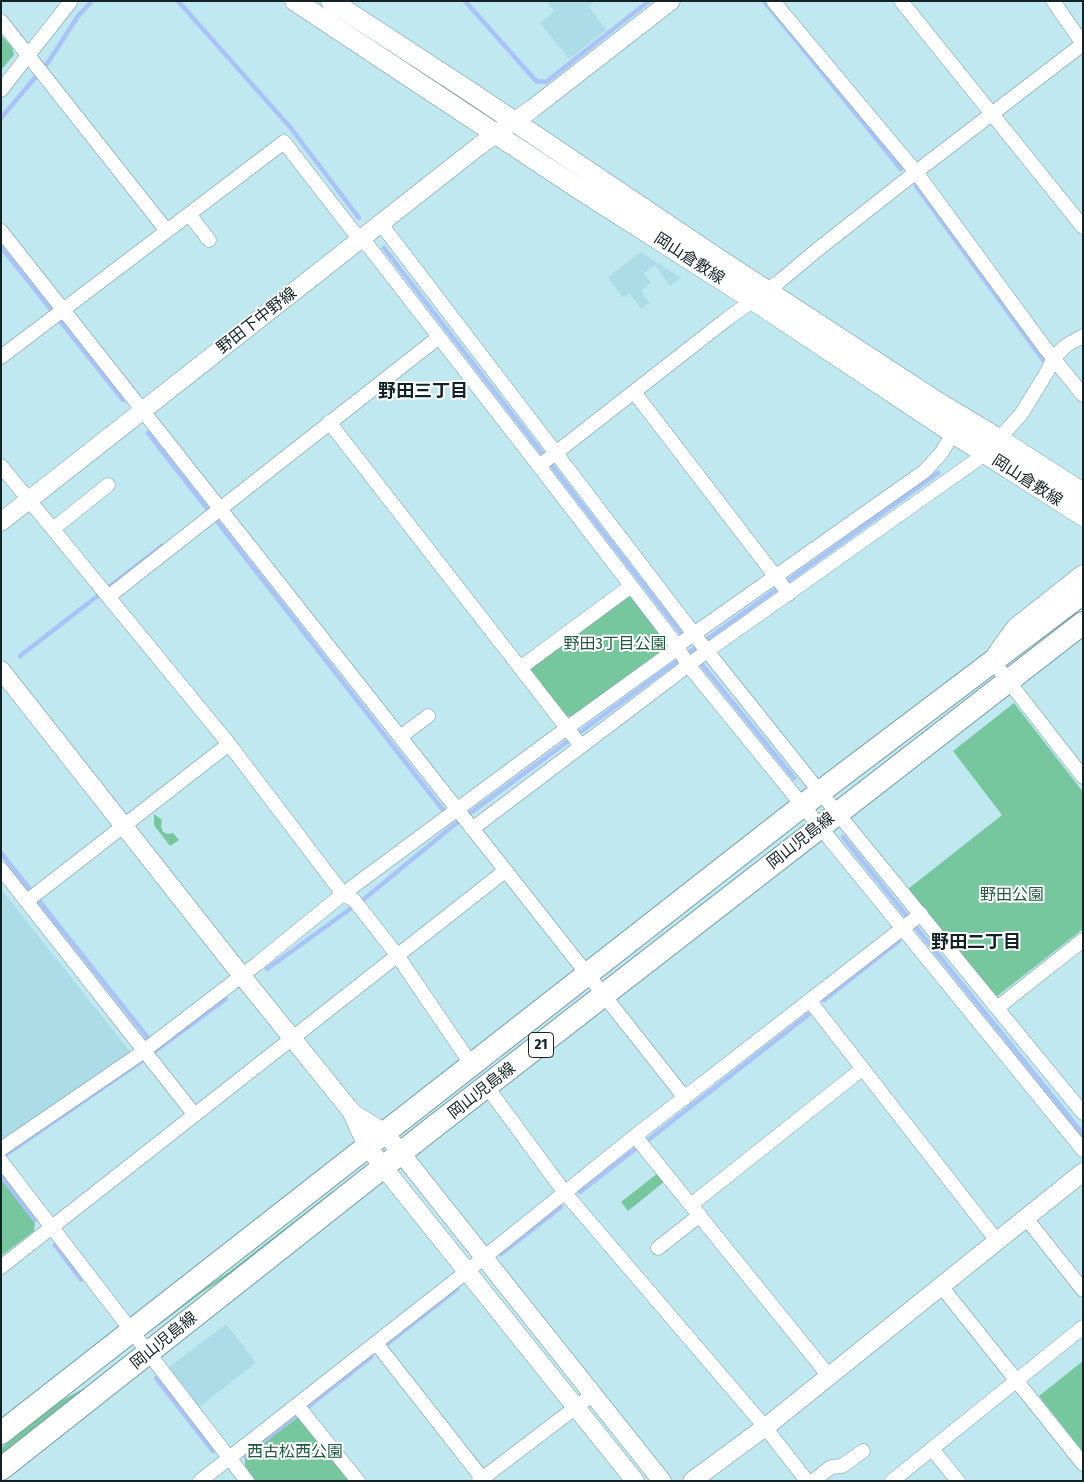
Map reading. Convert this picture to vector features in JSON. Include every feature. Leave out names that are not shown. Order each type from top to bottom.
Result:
[{"type":"main road","name":"岡山倉敷線","points":[[295,1],[496,134],[999,439],[1078,505]]},
{"type":"main road","name":"岡山倉敷線","points":[[331,1],[514,121],[953,433],[985,454],[1078,505]]},
{"type":"main road","points":[[1078,505],[1083,523]]},
{"type":"main road","points":[[992,660],[1016,628],[1083,575]]},
{"type":"main road","name":"岡山児島線","points":[[1,1433],[820,792],[1083,593]]},
{"type":"main road","name":"岡山児島線","points":[[1,1469],[828,820],[1083,623]]},
{"type":"street","points":[[1,90],[71,1]]},
{"type":"street","name":"野田下中野線","points":[[1,522],[496,134],[671,1]]},
{"type":"street","points":[[773,1],[916,172],[1045,348],[1083,395]]},
{"type":"street","points":[[900,1],[1083,227]]},
{"type":"street","points":[[547,459],[1083,44],[1052,1]]},
{"type":"street","points":[[1,21],[167,231]]},
{"type":"street","points":[[1,356],[284,142],[439,337],[547,459],[692,649],[802,806],[828,820],[911,921],[1083,1150]]},
{"type":"street","points":[[189,214],[209,240]]},
{"type":"street","points":[[381,224],[547,459],[631,586],[692,649],[820,792],[828,820],[911,921],[997,1008],[1083,1113]]},
{"type":"street","points":[[1,231],[57,313],[143,411],[215,512],[400,737],[684,1098]]},
{"type":"street","points":[[999,439],[1022,414],[1054,357],[1067,345],[1083,336]]},
{"type":"street","points":[[105,593],[215,512],[439,337]]},
{"type":"street","points":[[634,392],[783,585]]},
{"type":"street","points":[[329,422],[574,736]]},
{"type":"street","points":[[464,819],[574,736],[671,653],[692,649],[783,585],[925,471],[942,452],[953,433]]},
{"type":"street","points":[[247,1481],[52,1227],[2,1157],[149,1049],[242,976],[352,901],[692,649],[783,585],[985,454]]},
{"type":"street","points":[[1,466],[229,744],[352,901],[397,955],[471,1064]]},
{"type":"street","points":[[53,529],[108,485]]},
{"type":"street","points":[[520,668],[631,586]]},
{"type":"street","points":[[992,660],[1083,777]]},
{"type":"street","points":[[1,670],[351,1111],[393,1161],[484,1258],[662,1481]]},
{"type":"street","points":[[400,737],[428,716]]},
{"type":"street","points":[[33,897],[229,744]]},
{"type":"street","points":[[1,869],[33,897],[149,1049],[194,1114]]},
{"type":"street","points":[[1,1267],[505,871]]},
{"type":"street","points":[[200,1481],[468,1271],[635,1136],[911,921]]},
{"type":"street","points":[[997,1008],[1083,940]]},
{"type":"street","points":[[810,1001],[997,1241]]},
{"type":"street","points":[[658,1248],[696,1209],[862,1069]]},
{"type":"street","points":[[487,1087],[565,1192],[765,1428],[807,1481]]},
{"type":"street","points":[[635,1136],[696,1209],[829,1376]]},
{"type":"street","points":[[393,1161],[468,1271],[635,1481]]},
{"type":"street","points":[[692,1481],[765,1428],[1083,1172]]},
{"type":"street","points":[[1026,1218],[1083,1290]]},
{"type":"street","points":[[940,1286],[1083,1464]]},
{"type":"street","points":[[892,1481],[1083,1327]]},
{"type":"street","points":[[376,1343],[480,1480],[592,1395]]},
{"type":"street","points":[[297,1405],[358,1481]]},
{"type":"street","points":[[932,1449],[958,1481]]},
{"type":"street","points":[[813,1481],[831,1466],[842,1466],[864,1451]]},
{"type":"shaded area","points":[[547,1],[596,1],[589,7],[606,30],[569,59],[540,23],[554,11]]},
{"type":"shaded area","points":[[641,252],[681,278],[670,286],[655,265],[644,273],[651,283],[641,291],[649,303],[641,309],[630,294],[623,298],[608,277]]},
{"type":"shaded area","points":[[1,889],[131,1053],[1,1144]]},
{"type":"shaded area","points":[[226,1324],[256,1363],[199,1407],[169,1367]]},
{"type":"green space","points":[[1,35],[12,47],[14,55],[1,70]]},
{"type":"green space","name":"野田3丁目公園","points":[[626,596],[632,597],[667,643],[667,649],[573,717],[567,716],[531,671],[532,664]]},
{"type":"green space","name":"野田公園","points":[[1014,703],[1083,792],[1083,929],[996,997],[908,889],[1002,815],[953,751]]},
{"type":"green space","points":[[154,814],[162,820],[161,827],[163,832],[173,833],[179,840],[170,846],[154,825]]},
{"type":"green space","points":[[658,1173],[665,1181],[628,1211],[621,1202]]},
{"type":"green space","points":[[1,1177],[35,1222],[34,1231],[1,1256]]},
{"type":"green space","points":[[333,1191],[334,1193],[230,1274],[159,1325],[158,1323],[229,1272]]},
{"type":"green space","points":[[1083,1361],[1083,1452],[1039,1396]]},
{"type":"green space","points":[[88,1386],[1,1457],[1,1448],[61,1401]]},
{"type":"green space","name":"西古松西公園","points":[[298,1417],[302,1417],[353,1481],[256,1481],[245,1466],[245,1457]]},
{"type":"waterway","points":[[1,118],[49,61],[78,16],[92,1]]},
{"type":"waterway","points":[[178,1],[290,127],[359,218]]},
{"type":"waterway","points":[[465,1],[536,81],[546,82],[649,1]]},
{"type":"waterway","points":[[764,1],[901,169]]},
{"type":"waterway","points":[[916,186],[1043,360]]},
{"type":"waterway","points":[[1,247],[123,400]]},
{"type":"waterway","points":[[384,248],[684,637]]},
{"type":"waterway","points":[[148,433],[443,810]]},
{"type":"waterway","points":[[267,969],[364,899],[454,825],[692,650],[938,473]]},
{"type":"waterway","points":[[20,656],[162,546]]},
{"type":"waterway","points":[[699,661],[794,778]]},
{"type":"waterway","points":[[843,837],[1083,1134]]},
{"type":"waterway","points":[[1,853],[152,1043]]},
{"type":"waterway","points":[[824,1000],[899,941]]},
{"type":"waterway","points":[[1,1158],[139,1063],[226,999]]},
{"type":"waterway","points":[[648,1140],[808,1015]]},
{"type":"waterway","points":[[580,1192],[634,1150]]},
{"type":"waterway","points":[[1,1176],[35,1220]]},
{"type":"waterway","points":[[501,1254],[561,1207]]},
{"type":"waterway","points":[[55,1245],[81,1280]]},
{"type":"waterway","points":[[387,1344],[457,1289]]},
{"type":"waterway","points":[[309,1406],[371,1357]]},
{"type":"waterway","points":[[156,1378],[213,1451]]},
{"type":"waterway","points":[[245,1456],[295,1416]]},
{"type":"district","name":"野田三丁目","points":[[423,392]]},
{"type":"district","name":"野田二丁目","points":[[976,943]]}]
